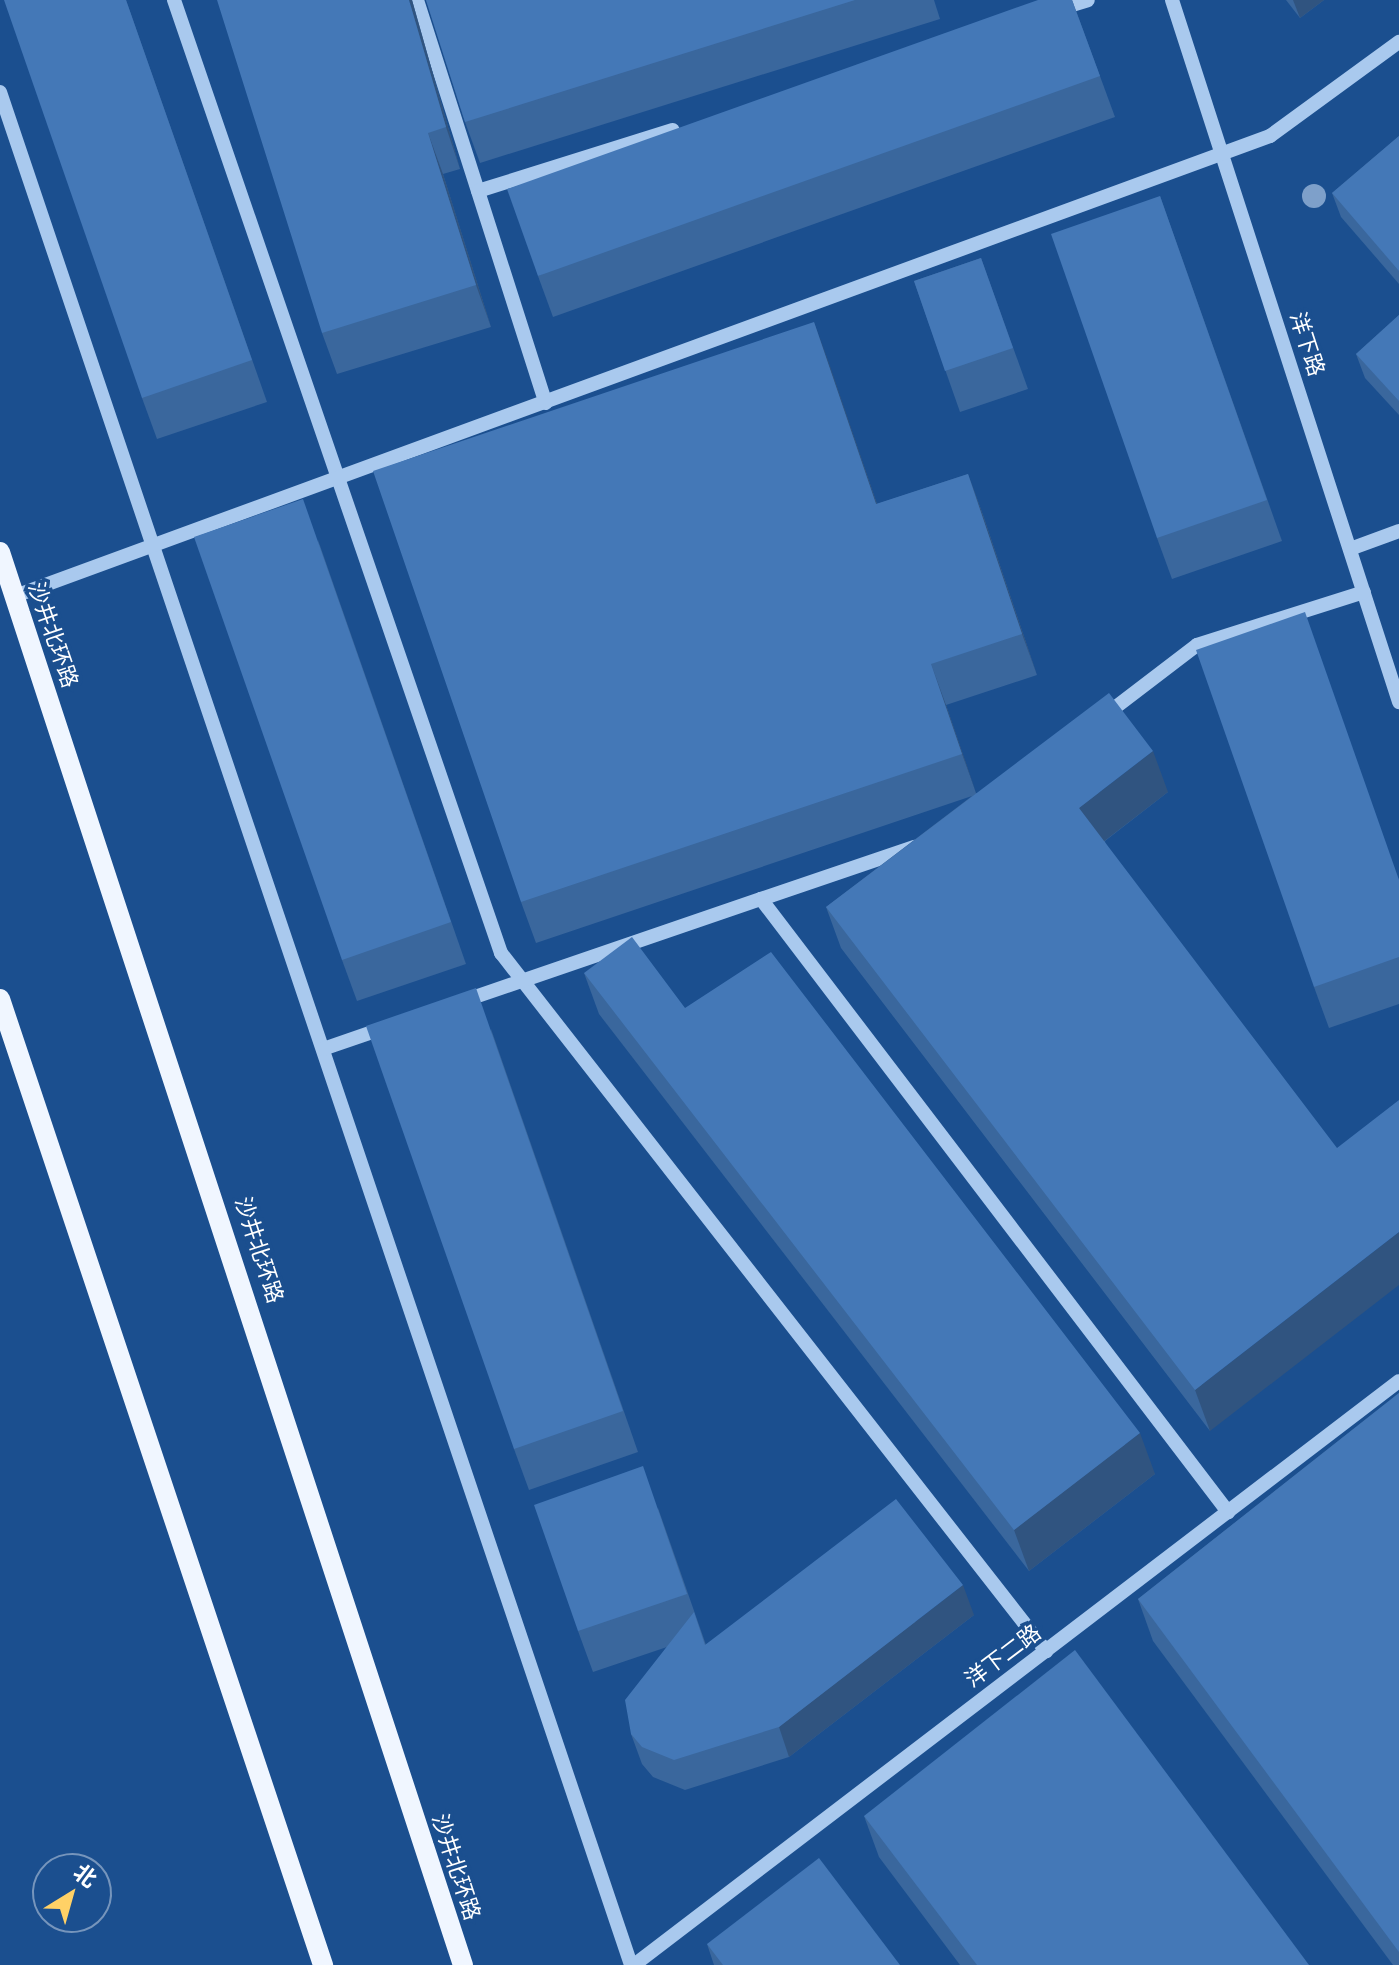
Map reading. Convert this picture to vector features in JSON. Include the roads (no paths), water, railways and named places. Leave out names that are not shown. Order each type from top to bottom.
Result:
[{"type":"main road","name":"沙井北环路","points":[[0,552],[463,1965]]},
{"type":"main road","points":[[0,999],[323,1965]]},
{"type":"street","points":[[174,0],[501,953],[1046,1651]]},
{"type":"street","points":[[417,0],[546,403]]},
{"type":"street","points":[[1042,14],[1088,0]]},
{"type":"street","name":"洋下路","points":[[1172,0],[1399,702]]},
{"type":"street","points":[[15,596],[1222,152],[1296,122],[1399,42]]},
{"type":"street","points":[[0,92],[633,1965]]},
{"type":"street","points":[[478,191],[692,124]]},
{"type":"street","points":[[1350,549],[1399,531]]},
{"type":"street","points":[[1085,730],[1197,645],[1364,592]]},
{"type":"street","points":[[451,1005],[933,840]]},
{"type":"street","points":[[761,899],[1228,1512]]},
{"type":"street","points":[[323,1049],[409,1020]]},
{"type":"street","name":"洋下二路","points":[[633,1965],[1399,1381]]}]
